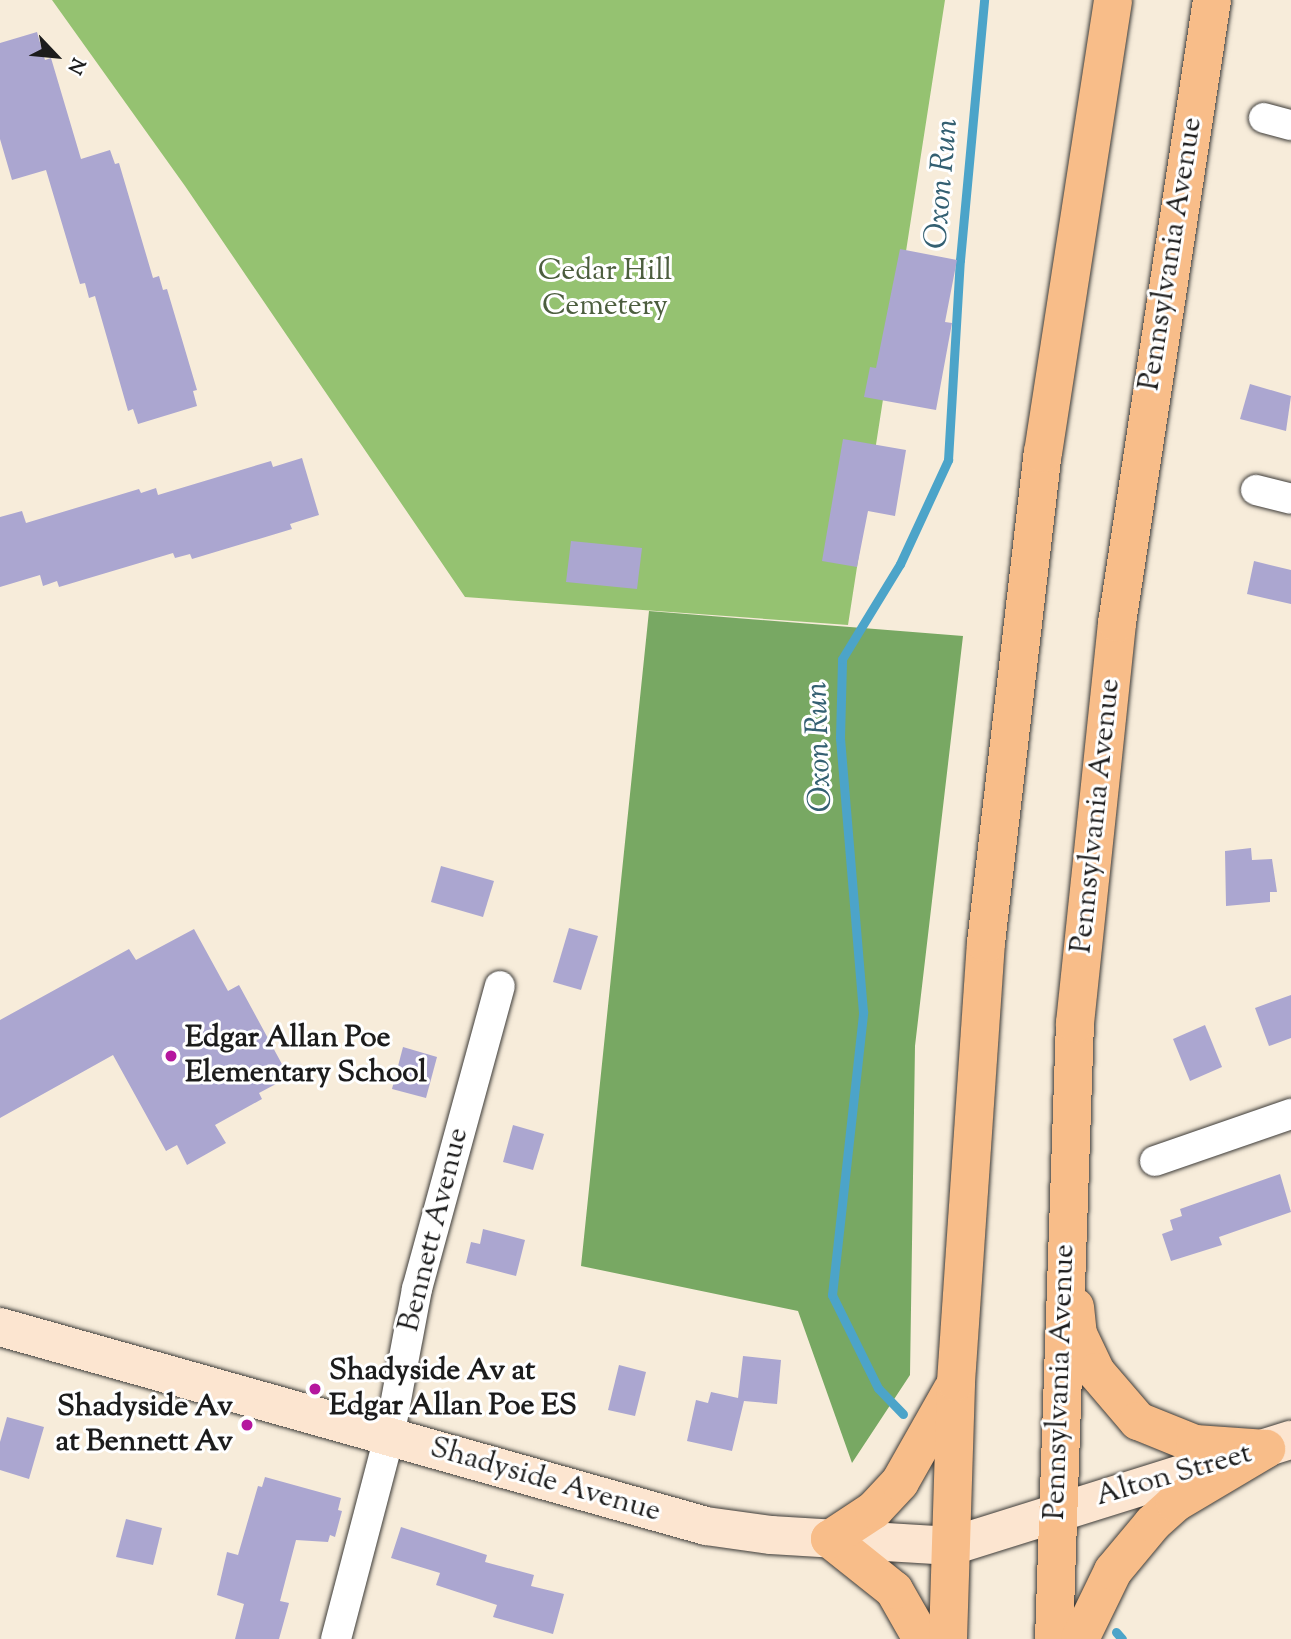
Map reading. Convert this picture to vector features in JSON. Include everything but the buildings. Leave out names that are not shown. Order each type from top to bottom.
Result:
[{"type":"highway","points":[[948,1639],[956,1382],[986,943],[1003,776],[1043,453],[1112,0]]},
{"type":"highway","name":"Pennsylvania Avenue","points":[[1054,1639],[1056,1511],[1075,1023],[1117,623],[1213,0]]},
{"type":"highway","points":[[1067,1216],[1078,1334],[1114,1398],[1138,1422],[1195,1444],[1279,1444]]},
{"type":"highway","points":[[922,1639],[894,1590],[830,1539],[874,1510],[900,1482],[956,1382]]},
{"type":"highway","points":[[1080,1639],[1113,1571],[1153,1523],[1175,1503],[1279,1444]]},
{"type":"street","points":[[1256,490],[1291,499]]},
{"type":"street","name":"Bennett Avenue","points":[[336,1639],[389,1437],[417,1289],[500,986]]},
{"type":"street","points":[[1155,1161],[1291,1114]]},
{"type":"street","name":"Shadyside Avenue","points":[[0,1326],[706,1526],[830,1539],[952,1546],[1056,1511]]},
{"type":"street","name":"Alton Street","points":[[1056,1511],[1279,1444]]},
{"type":"green space","name":"Cedar Hill Cemetery","points":[[52,0],[945,0],[848,625],[465,597],[185,186]]},
{"type":"green space","points":[[649,611],[963,636],[915,1046],[910,1375],[852,1463],[798,1311],[581,1266]]},
{"type":"waterway","name":"Oxon Run","points":[[903,1414],[878,1388],[832,1295],[863,1012],[840,738],[842,659],[900,564],[948,460],[960,260],[984,0]]},
{"type":"waterway","name":"Oxon Run","points":[[1116,1632],[1122,1639]]},
{"type":"place","name":"Edgar Allan Poe Elementary School","points":[[171,1056]]},
{"type":"place","name":"Shadyside Av at Edgar Allan Poe ES","points":[[315,1389]]},
{"type":"place","name":"Shadyside Av at Bennett Av","points":[[247,1425]]}]
